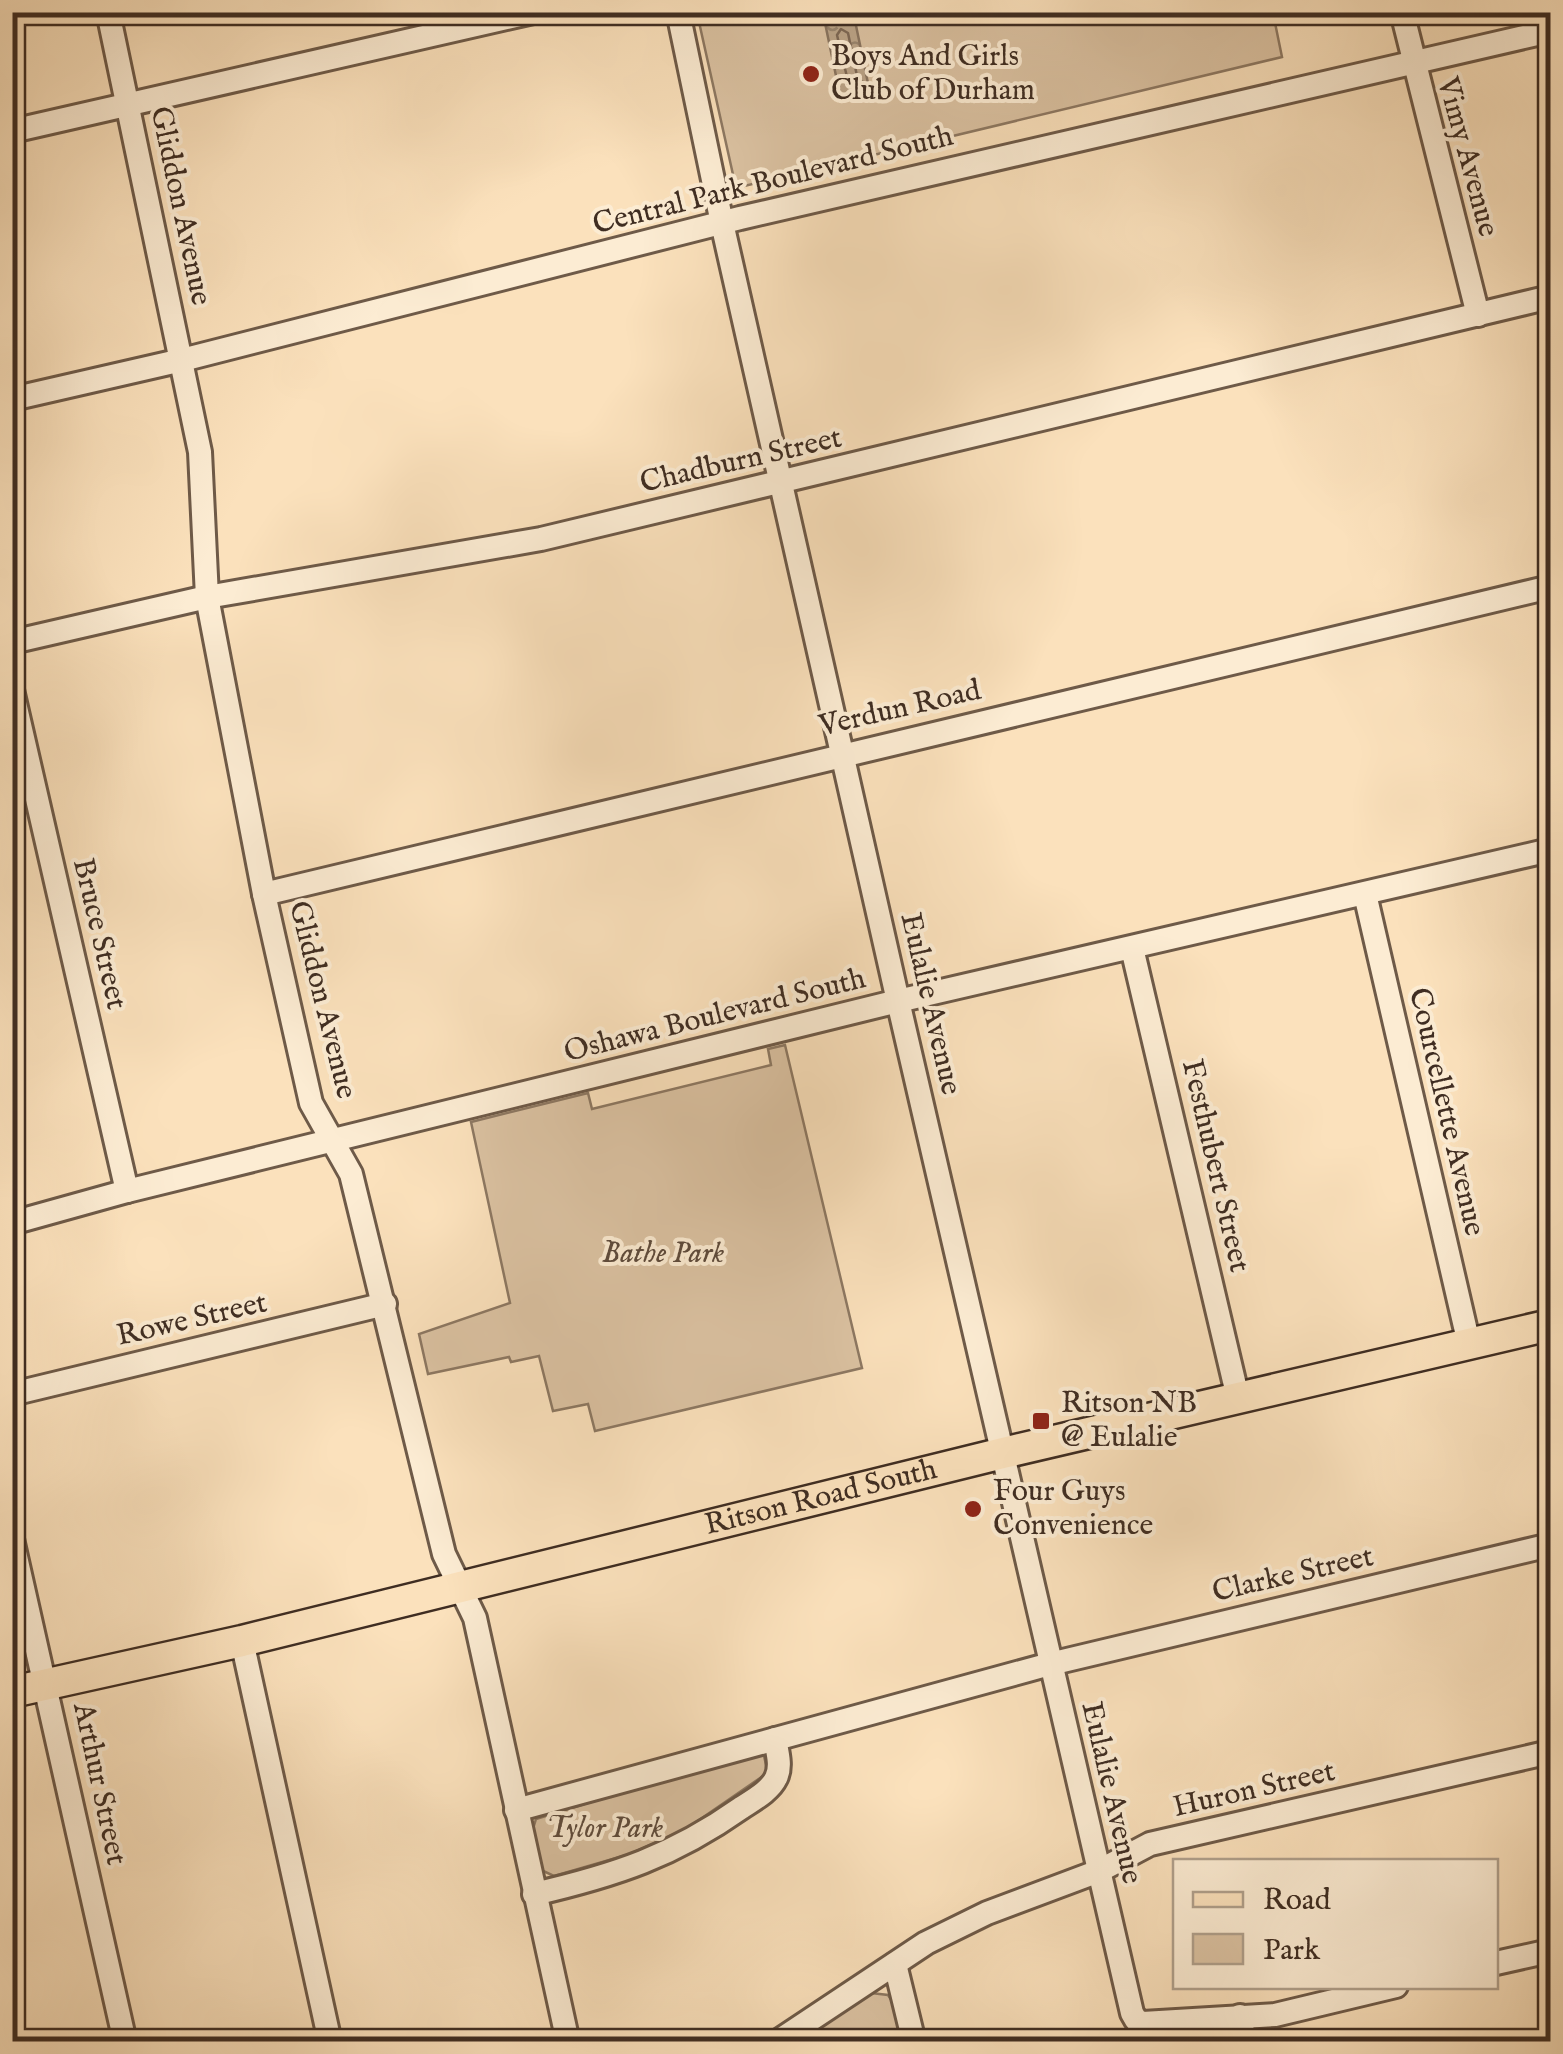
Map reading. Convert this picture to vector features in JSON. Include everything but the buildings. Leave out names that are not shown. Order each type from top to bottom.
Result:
[{"type":"main road","name":"Ritson Road South","points":[[12,1692],[242,1641],[1003,1453],[1550,1324]]},
{"type":"street","name":"Gliddon Avenue","points":[[108,12],[200,452],[206,597],[264,894],[311,1103],[352,1174],[444,1554],[474,1618],[568,2042]]},
{"type":"street","points":[[12,131],[533,12]]},
{"type":"street","name":"Eulalie Avenue","points":[[678,12],[898,1001],[1130,2007],[1136,2020],[1144,2023],[1240,2016]]},
{"type":"street","name":"Vimy Avenue","points":[[1402,12],[1478,315]]},
{"type":"street","name":"Central Park Boulevard South","points":[[12,399],[182,360],[722,223],[1550,32]]},
{"type":"street","name":"Chadburn Street","points":[[12,642],[206,597],[541,539],[1550,298]]},
{"type":"street","name":"Verdun Road","points":[[264,894],[842,753],[1549,593]]},
{"type":"street","name":"Bruce Street","points":[[12,690],[128,1191]]},
{"type":"street","name":"Oshawa Boulevard South","points":[[12,1223],[898,1001],[1550,850]]},
{"type":"street","name":"Courcellette Avenue","points":[[1365,894],[1469,1344]]},
{"type":"street","name":"Festhubert Street","points":[[1132,948],[1238,1398]]},
{"type":"street","name":"Rowe Street","points":[[12,1394],[385,1304]]},
{"type":"street","name":"Arthur Street","points":[[12,1539],[125,2042]]},
{"type":"street","name":"Clarke Street","points":[[775,1739],[1050,1664],[1550,1544]]},
{"type":"street","points":[[242,1641],[330,2042]]},
{"type":"street","points":[[516,1810],[775,1739],[779,1764],[776,1778],[765,1792],[698,1838],[637,1866],[534,1894]]},
{"type":"street","name":"Huron Street","points":[[777,2042],[956,1927],[1099,1871],[1150,1844],[1550,1752]]},
{"type":"street","points":[[1498,1963],[1550,1950]]},
{"type":"street","points":[[895,1964],[914,2042]]},
{"type":"street","points":[[1245,2042],[1240,2016],[1275,2015],[1383,1989]]},
{"type":"green space","points":[[697,13],[1273,13],[1282,57],[736,188]]},
{"type":"green space","name":"Bathe Park","points":[[785,1045],[862,1368],[595,1431],[588,1404],[553,1411],[539,1356],[511,1362],[509,1357],[428,1374],[419,1334],[510,1303],[471,1122],[588,1093],[592,1109],[771,1065],[768,1049]]},
{"type":"green space","name":"Tylor Park","points":[[753,1752],[764,1756],[767,1769],[763,1776],[686,1829],[630,1854],[554,1876],[541,1870],[532,1832],[536,1819]]},
{"type":"green space","points":[[871,1993],[888,1995],[894,2004],[902,2042],[794,2042]]},
{"type":"water","points":[[854,16],[869,88],[840,95],[825,23]]},
{"type":"place","name":"Boys And Girls Club of Durham","points":[[811,74]]},
{"type":"place","name":"Ritson NB @ Eulalie","points":[[1041,1421]]},
{"type":"place","name":"Four Guys Convenience","points":[[973,1509]]}]
